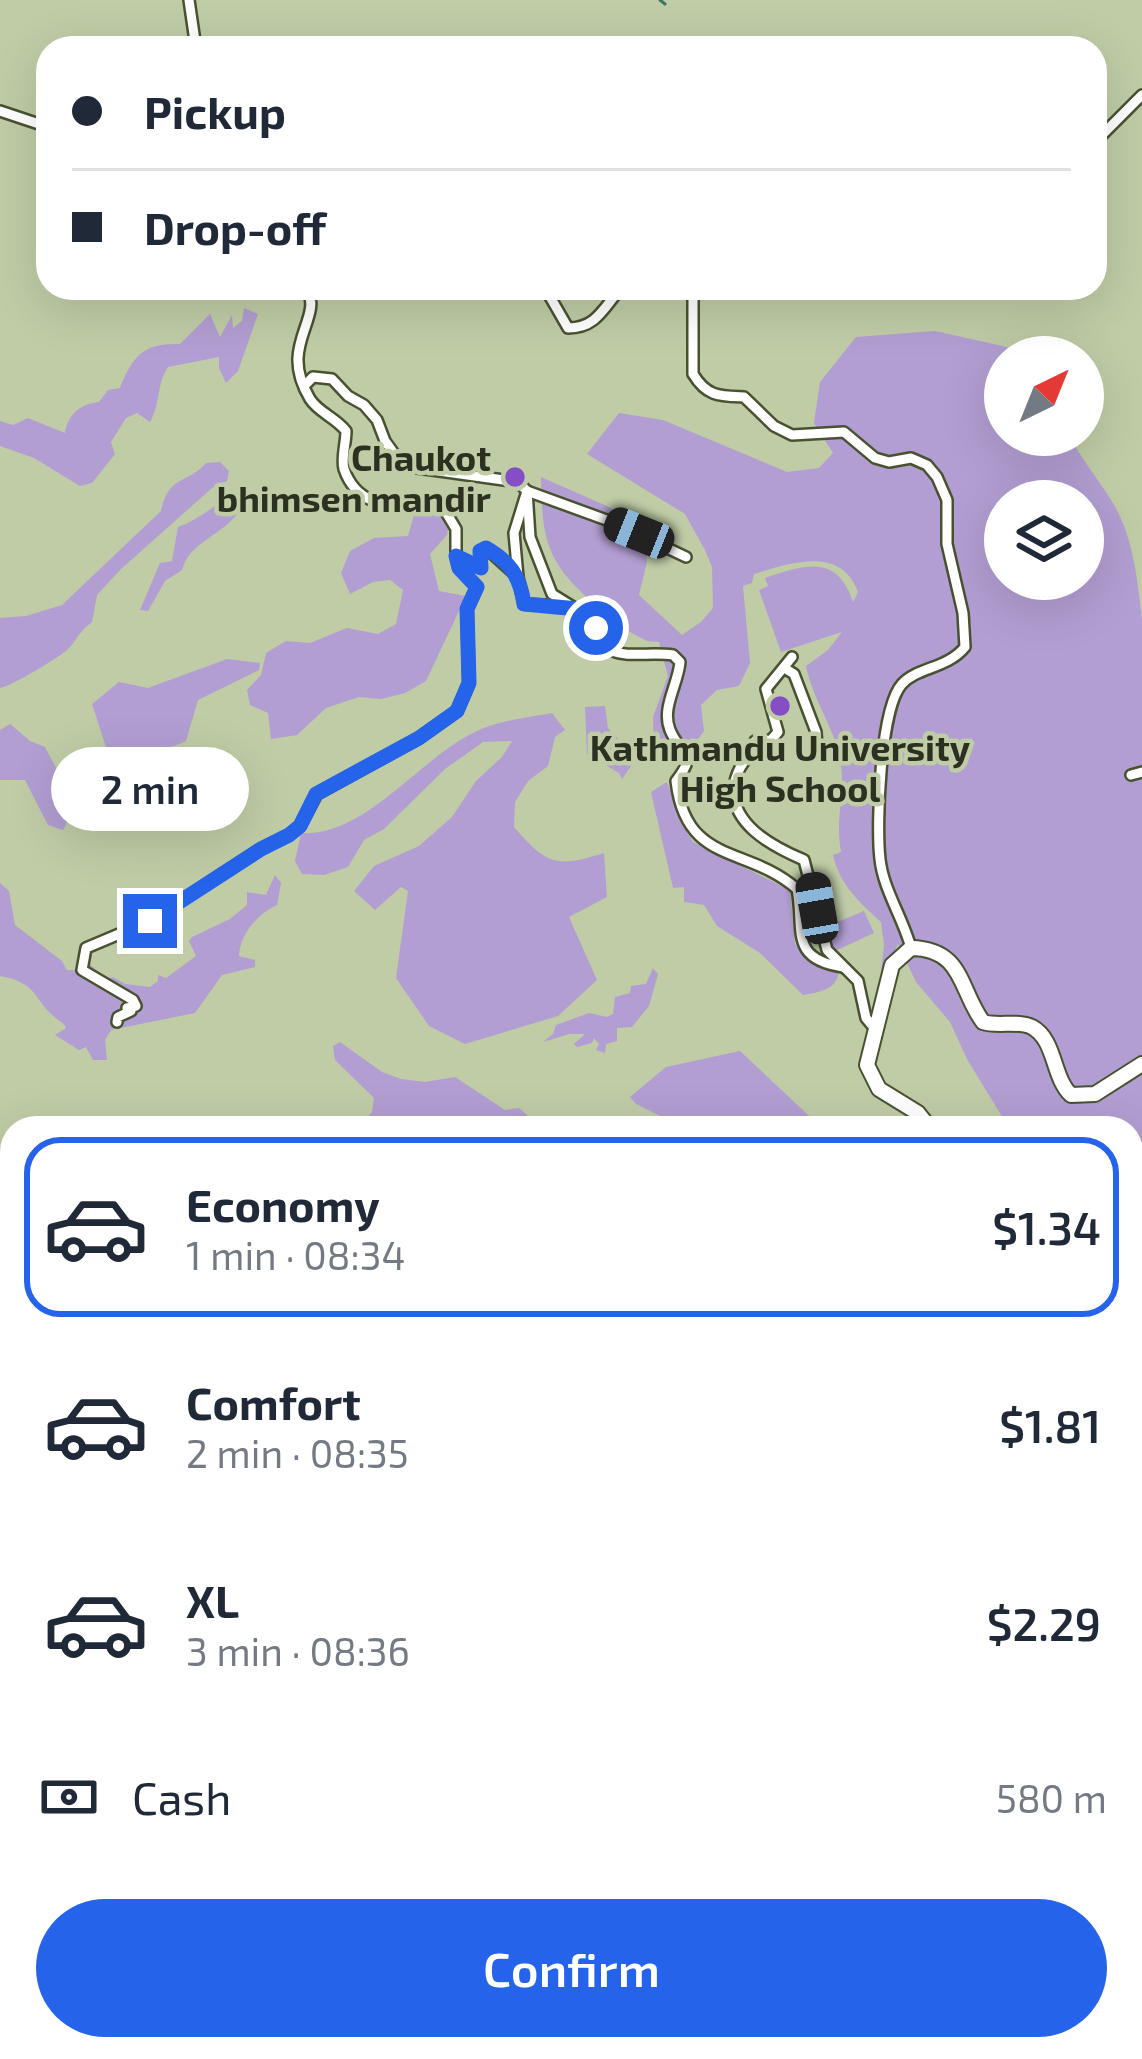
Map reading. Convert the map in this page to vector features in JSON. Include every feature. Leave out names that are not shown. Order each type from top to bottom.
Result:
[{"type":"highway","points":[[920,1116],[879,1089],[867,1065],[892,965],[910,948],[932,952],[956,968],[983,1022],[1026,1024],[1042,1034],[1071,1095],[1095,1094],[1142,1064]]},
{"type":"street","points":[[189,0],[194,36]]},
{"type":"street","points":[[1107,128],[1142,95]]},
{"type":"street","points":[[0,111],[36,123]]},
{"type":"street","points":[[116,1022],[131,1011],[127,1008],[136,1006],[82,970],[86,948],[150,921],[289,835],[300,826],[316,794],[419,738],[457,711],[469,683],[467,609],[477,587],[459,568],[457,529],[444,509],[389,508],[358,490],[343,466],[346,431],[314,405],[297,364],[296,346],[313,300]]},
{"type":"street","points":[[552,300],[568,328],[579,328],[598,319],[612,300]]},
{"type":"street","points":[[693,300],[693,374],[700,386],[722,400],[744,398],[774,426],[792,435],[844,432],[875,458],[889,463],[911,458],[937,477],[947,500],[947,544],[963,614],[965,647],[954,659],[907,678],[897,689],[890,704],[880,785],[880,862],[910,948]]},
{"type":"street","points":[[305,385],[313,377],[332,379],[377,420],[385,441],[404,466],[518,482],[527,491],[630,529],[686,557]]},
{"type":"street","points":[[527,491],[514,533],[524,604],[578,609]]},
{"type":"street","points":[[527,491],[530,537],[552,594],[594,620],[595,637],[604,647],[628,655],[678,658],[680,670],[668,703],[669,729],[689,757],[676,781],[685,822],[713,846],[786,879],[797,889],[804,949],[843,967]]},
{"type":"street","points":[[456,556],[481,568],[480,551],[486,548],[518,577]]},
{"type":"street","points":[[792,657],[766,689],[778,732],[756,746],[737,772],[736,811],[780,850],[804,860],[827,950],[858,981],[866,1018],[876,1030]]},
{"type":"street","points":[[786,669],[794,674],[816,732],[817,748],[808,754]]},
{"type":"shaded area","points":[[244,308],[258,314],[238,371],[226,383],[219,357],[168,367],[150,422],[137,413],[126,418],[111,442],[115,454],[92,483],[80,486],[34,458],[0,446],[0,421],[13,425],[28,418],[65,433],[76,411],[99,402],[108,390],[120,388],[141,353],[180,344],[210,314],[220,337],[232,315],[233,328],[242,321]]},
{"type":"shaded area","points":[[935,331],[984,342],[984,456],[1082,456],[1098,480],[984,480],[984,600],[1104,600],[1104,489],[1118,513],[1136,574],[1142,621],[1142,1116],[1002,1116],[950,1022],[916,982],[898,944],[879,991],[884,945],[881,922],[851,892],[833,855],[841,852],[841,765],[806,666],[842,632],[781,652],[759,590],[768,586],[765,578],[818,567],[838,576],[853,602],[858,592],[850,577],[827,563],[798,562],[754,574],[752,583],[743,586],[750,663],[739,686],[717,690],[701,705],[704,731],[678,765],[654,746],[653,717],[668,676],[659,642],[628,631],[627,642],[610,636],[600,613],[556,561],[543,520],[541,477],[609,507],[645,533],[647,562],[639,595],[682,635],[713,608],[712,567],[705,550],[685,514],[587,454],[619,413],[663,420],[787,472],[819,468],[833,453],[814,423],[820,382],[856,337]]},
{"type":"shaded area","points":[[220,462],[229,471],[227,481],[212,488],[121,569],[97,595],[92,622],[70,647],[0,688],[0,618],[62,605],[161,511],[174,485],[206,463]]},
{"type":"shaded area","points":[[241,492],[247,494],[234,518],[195,548],[182,570],[165,581],[148,611],[140,610],[160,563],[172,561],[178,527]]},
{"type":"shaded area","points":[[431,507],[441,511],[449,525],[447,535],[430,554],[439,591],[466,596],[426,681],[405,693],[381,699],[359,697],[326,708],[297,735],[271,739],[268,713],[250,705],[247,690],[261,675],[266,653],[286,641],[310,643],[347,628],[378,634],[396,624],[403,590],[390,580],[373,582],[350,594],[341,573],[350,551],[374,538],[408,536],[415,511]]},
{"type":"shaded area","points":[[227,659],[260,663],[259,670],[198,700],[186,741],[118,755],[107,750],[92,704],[119,682],[148,688]]},
{"type":"shaded area","points":[[605,706],[608,728],[636,759],[622,779],[587,754],[585,707]]},
{"type":"shaded area","points":[[552,713],[565,730],[555,737],[548,766],[528,781],[515,802],[514,827],[553,860],[574,861],[604,853],[607,897],[569,917],[597,980],[558,1016],[465,1044],[429,1026],[396,978],[408,891],[401,887],[375,910],[354,891],[374,866],[419,846],[452,817],[512,741],[483,742],[445,769],[384,829],[364,840],[348,867],[324,875],[302,874],[295,861],[301,833],[324,831],[367,811],[479,730]]},
{"type":"shaded area","points":[[10,724],[45,747],[55,766],[68,799],[63,830],[48,825],[25,780],[0,780],[0,730]]},
{"type":"shaded area","points":[[667,782],[693,842],[790,890],[795,944],[839,971],[831,986],[803,995],[760,953],[717,926],[704,905],[684,902],[684,887],[673,888],[651,792]]},
{"type":"shaded area","points":[[275,875],[281,883],[277,905],[251,925],[240,948],[239,956],[255,960],[255,967],[222,975],[195,1013],[111,1030],[105,1040],[107,1060],[93,1060],[86,1047],[79,1050],[55,1035],[66,1028],[64,1024],[30,989],[0,976],[0,883],[9,891],[15,925],[67,970],[82,970],[88,962],[105,979],[150,987],[158,975],[166,978],[196,956],[189,941],[192,937],[230,919],[247,905],[247,892],[266,895]]},
{"type":"shaded area","points":[[864,911],[874,933],[835,951],[826,927]]},
{"type":"shaded area","points":[[653,968],[658,974],[649,1006],[632,1027],[617,1028],[617,1041],[606,1044],[605,1053],[596,1050],[599,1044],[594,1038],[577,1047],[574,1044],[585,1034],[543,1042],[556,1025],[589,1013],[613,1014],[615,997],[630,993],[631,986],[646,984]]},
{"type":"shaded area","points":[[340,1042],[382,1072],[401,1079],[425,1082],[455,1077],[505,1110],[519,1108],[528,1116],[368,1116],[374,1098],[335,1060],[333,1046]]},
{"type":"shaded area","points":[[740,1051],[809,1116],[660,1116],[630,1097],[666,1067]]},
{"type":"waterway","points":[[660,0],[665,4]]},
{"type":"place","name":"Chaukot bhimsen mandir","points":[[515,477]]},
{"type":"place","name":"Kathmandu University High School","points":[[780,706]]},
{"type":"route","points":[[150,921],[289,835],[300,826],[316,794],[419,738],[457,711],[469,683],[467,609],[477,587],[459,568],[456,556],[481,568],[480,551],[486,548],[513,569],[521,581],[524,604],[552,603],[584,611],[596,628]]}]
